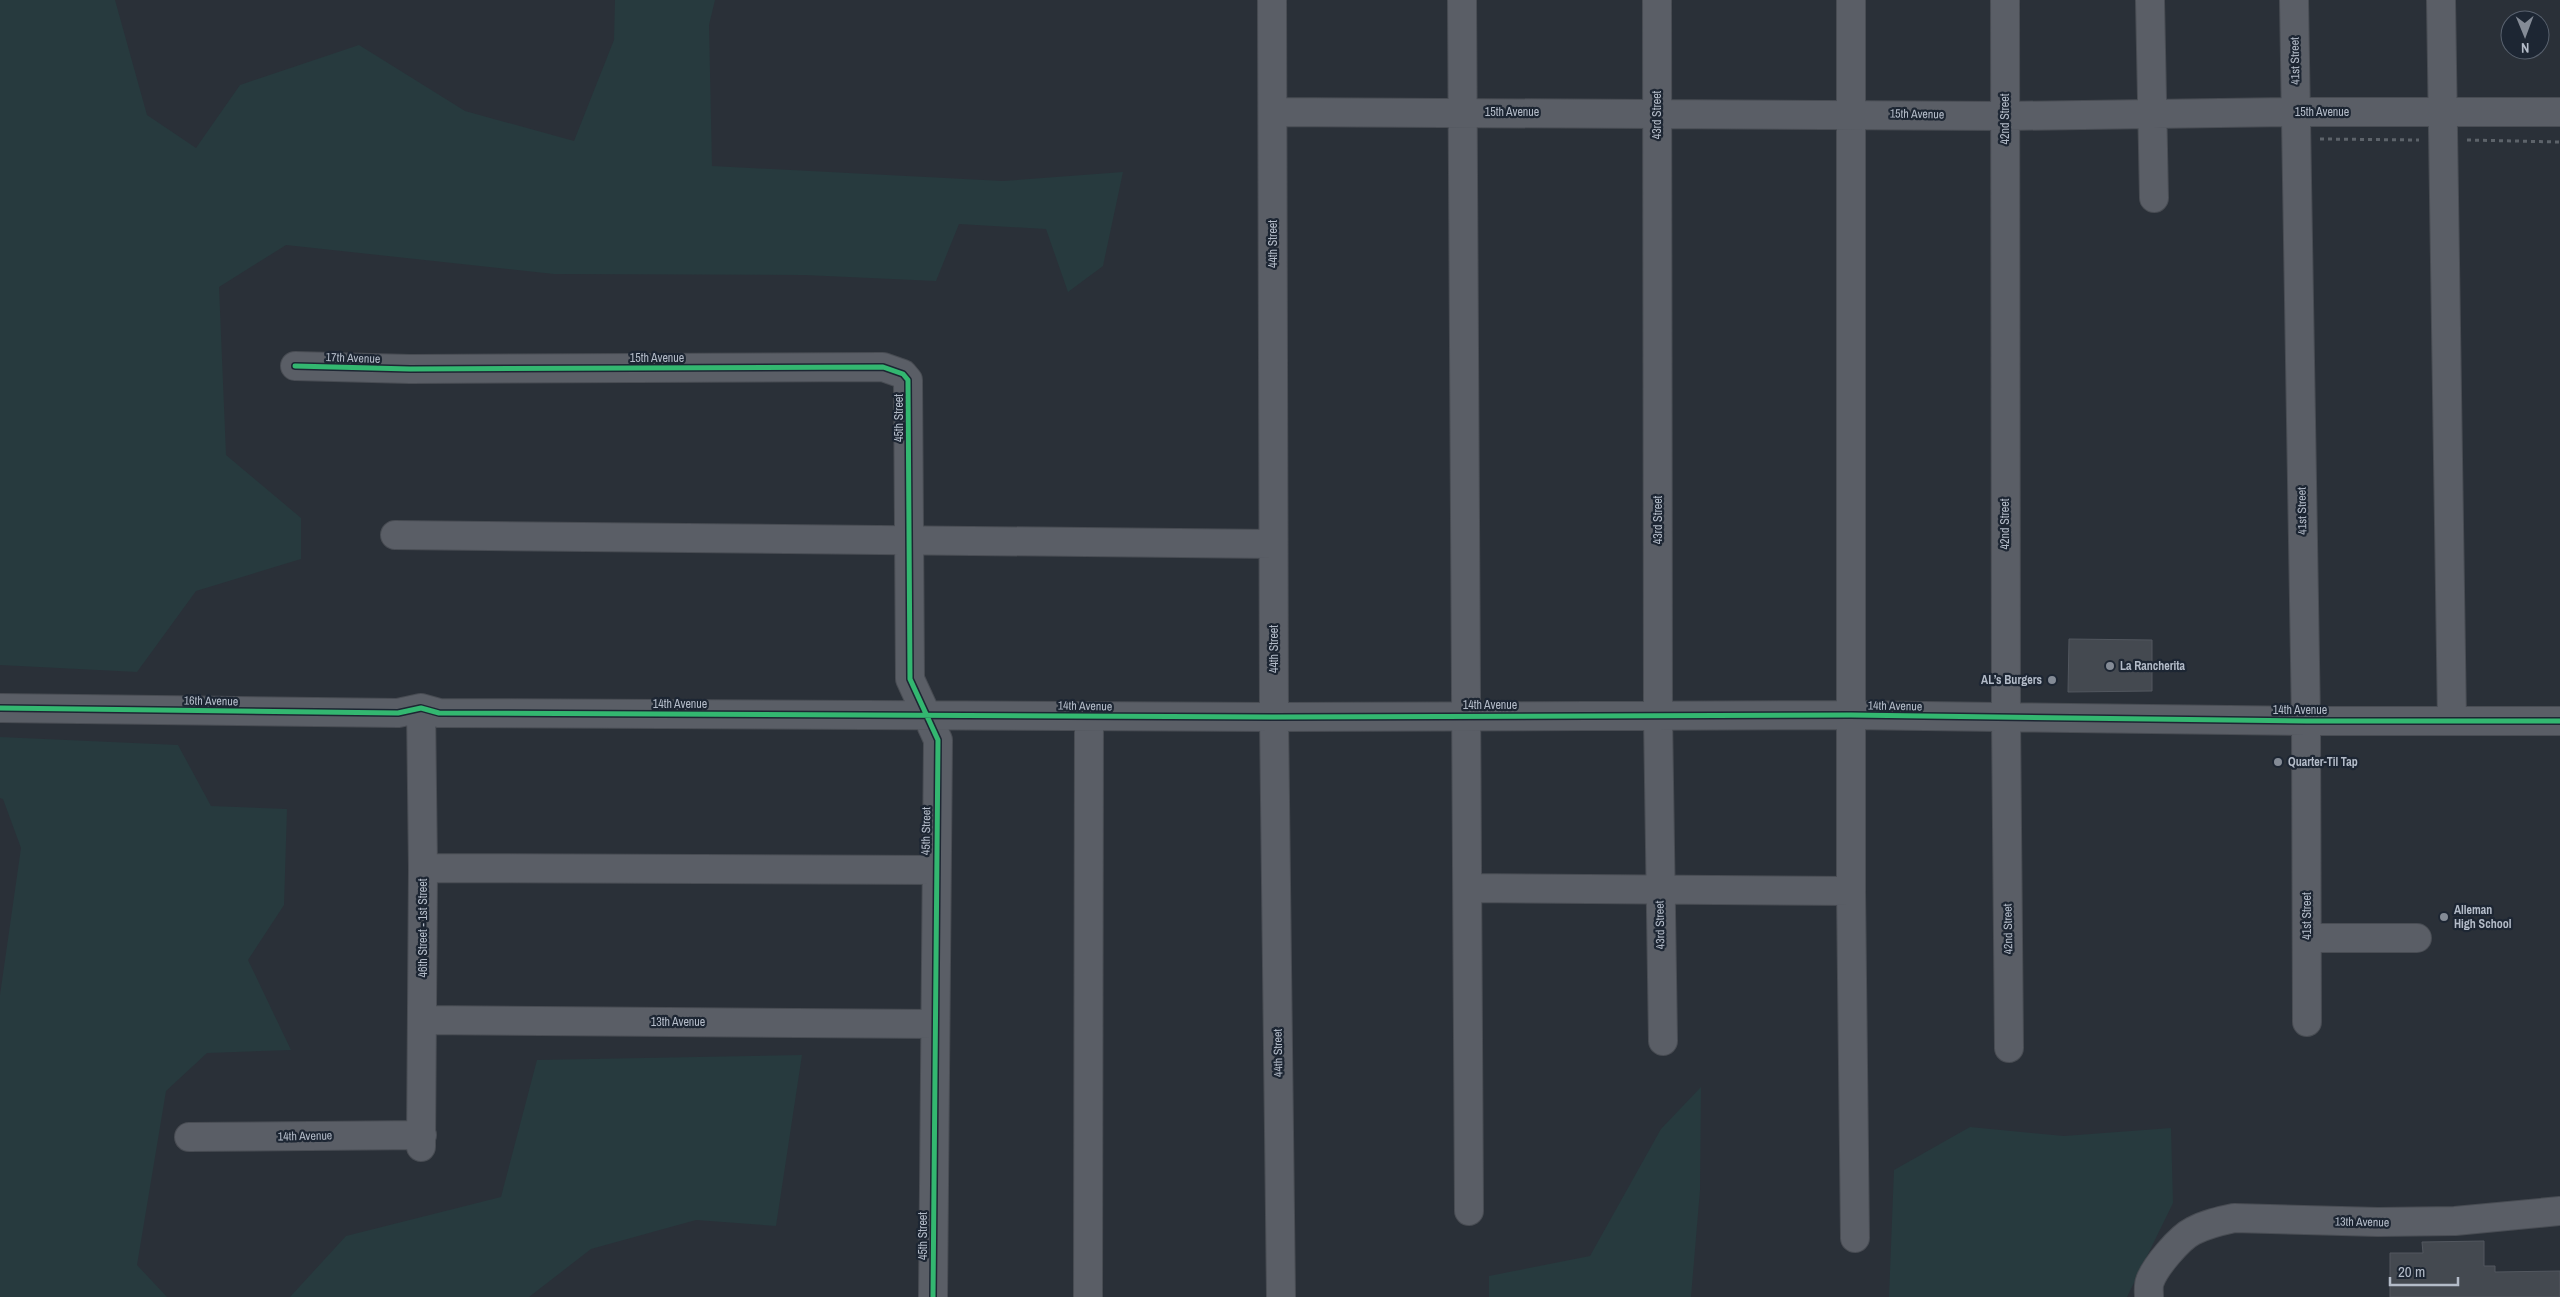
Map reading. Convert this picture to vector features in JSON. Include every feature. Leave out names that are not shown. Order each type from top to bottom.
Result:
[{"type":"street","name":"44th Street","points":[[1272,0],[1274,717],[1281,1297]]},
{"type":"street","points":[[1462,0],[1468,715],[1469,1211]]},
{"type":"street","name":"43rd Street","points":[[1657,0],[1658,717],[1659,890],[1663,1041]]},
{"type":"street","points":[[1851,0],[1851,891],[1855,1238]]},
{"type":"street","name":"42nd Street","points":[[2005,0],[2006,717],[2009,1048]]},
{"type":"street","points":[[2150,0],[2154,198]]},
{"type":"street","name":"41st Street","points":[[2294,0],[2306,720],[2307,1022]]},
{"type":"street","points":[[2441,0],[2452,721]]},
{"type":"street","name":"15th Avenue","points":[[1273,112],[1852,113],[2005,116],[2295,112],[2560,112]]},
{"type":"street","name":"17th Avenue","points":[[295,366],[410,369]]},
{"type":"street","name":"15th Avenue","points":[[410,369],[883,367],[903,374]]},
{"type":"street","name":"45th Street","points":[[903,374],[908,380],[910,388],[910,679],[938,740],[933,1297]]},
{"type":"street","points":[[394,535],[1273,544]]},
{"type":"street","name":"16th Avenue","points":[[0,708],[398,713],[421,708]]},
{"type":"street","name":"14th Avenue","points":[[421,708],[439,713],[1274,717],[1851,715],[2560,721]]},
{"type":"street","name":"46th Street - 1st Street","points":[[421,708],[423,868],[422,1141]]},
{"type":"street","points":[[1088,1297],[1089,716]]},
{"type":"street","points":[[423,868],[936,870]]},
{"type":"street","points":[[1468,888],[1851,891]]},
{"type":"street","points":[[2307,938],[2417,938]]},
{"type":"street","name":"13th Avenue","points":[[423,1020],[934,1024]]},
{"type":"street","name":"14th Avenue","points":[[189,1137],[422,1141]]},
{"type":"street","name":"13th Avenue","points":[[2149,1297],[2149,1282],[2158,1267],[2173,1248],[2191,1231],[2215,1222],[2234,1218],[2378,1222],[2445,1221],[2560,1211]]},
{"type":"green space","points":[[0,0],[115,0],[147,115],[196,148],[240,85],[359,45],[465,111],[574,141],[614,40],[615,0],[715,0],[709,25],[712,166],[1003,181],[1123,172],[1103,266],[1068,292],[1046,229],[959,224],[936,281],[804,275],[554,274],[286,245],[219,287],[226,455],[301,518],[301,559],[196,591],[137,672],[0,665]]},
{"type":"green space","points":[[0,737],[178,745],[211,806],[287,809],[284,905],[248,960],[291,1050],[207,1053],[166,1091],[137,1265],[167,1297],[0,1297],[0,995],[21,848],[3,799],[0,798]]},
{"type":"green space","points":[[802,1055],[776,1226],[696,1220],[591,1249],[529,1297],[290,1297],[346,1236],[501,1197],[537,1060]]},
{"type":"green space","points":[[1701,1087],[1700,1190],[1691,1297],[1489,1297],[1489,1276],[1590,1256],[1661,1129]]},
{"type":"green space","points":[[1970,1127],[2064,1136],[2171,1128],[2173,1203],[2127,1297],[1889,1297],[1894,1170]]},
{"type":"building","name":"La Rancherita","points":[[2069,639],[2152,640],[2152,691],[2068,692]]},
{"type":"building","points":[[2484,1241],[2484,1266],[2495,1266],[2495,1272],[2560,1271],[2560,1297],[2390,1297],[2390,1253],[2423,1253],[2422,1242]]},
{"type":"cycle path","points":[[295,366],[410,369],[883,367],[903,374],[908,380],[910,679],[938,740],[933,1297]]},
{"type":"cycle path","points":[[0,708],[398,713],[421,708],[439,713],[1274,717],[1851,715],[2306,721],[2560,721]]},
{"type":"place","name":"La Rancherita","points":[[2110,666]]},
{"type":"place","name":"AL’s Burgers","points":[[2052,680]]},
{"type":"place","name":"Quarter-Til Tap","points":[[2278,762]]},
{"type":"place","name":"Alleman High School","points":[[2444,917]]}]
